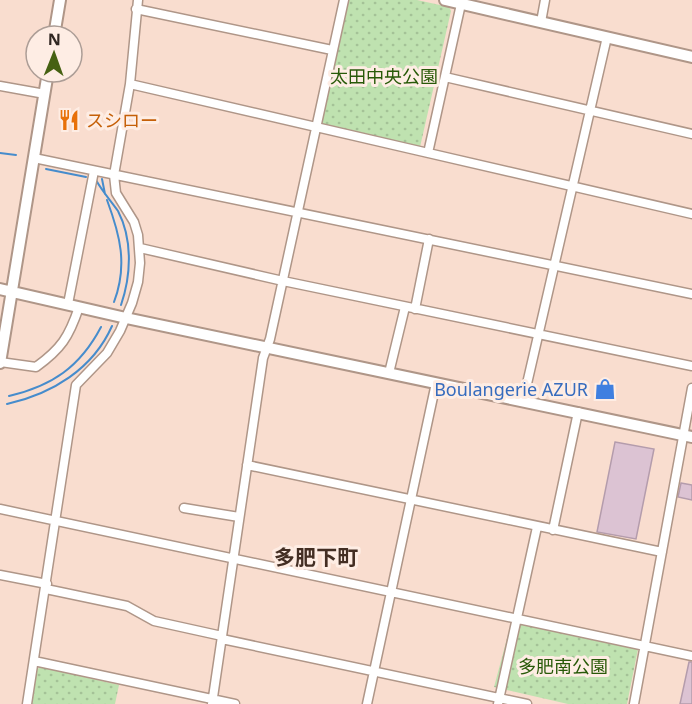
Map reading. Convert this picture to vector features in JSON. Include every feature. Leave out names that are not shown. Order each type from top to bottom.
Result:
[{"type":"street","points":[[56,24],[60,0]]},
{"type":"street","points":[[212,702],[262,358],[267,348],[283,281],[344,0]]},
{"type":"street","points":[[445,0],[692,57]]},
{"type":"street","points":[[541,22],[545,0]]},
{"type":"street","points":[[27,704],[76,385],[107,353],[126,318],[138,282],[140,248],[134,222],[116,193],[114,174],[130,84],[137,4],[332,50]]},
{"type":"street","points":[[428,153],[461,4]]},
{"type":"street","points":[[523,401],[608,37]]},
{"type":"street","points":[[445,78],[692,134]]},
{"type":"street","points":[[46,84],[0,362],[36,367],[56,353],[64,343],[79,307]]},
{"type":"street","points":[[130,84],[692,213]]},
{"type":"street","points":[[0,86],[45,94]]},
{"type":"street","points":[[34,158],[692,294]]},
{"type":"street","points":[[68,304],[94,171]]},
{"type":"street","points":[[415,309],[429,239]]},
{"type":"street","points":[[140,248],[283,281],[692,366]]},
{"type":"street","points":[[0,289],[126,318],[688,436]]},
{"type":"street","points":[[389,373],[405,306]]},
{"type":"street","points":[[367,704],[436,383]]},
{"type":"street","points":[[634,704],[662,552],[688,436],[692,388]]},
{"type":"street","points":[[553,530],[578,412]]},
{"type":"street","points":[[247,465],[662,552]]},
{"type":"street","points":[[0,508],[692,656]]},
{"type":"street","points":[[184,508],[239,517]]},
{"type":"street","points":[[499,701],[537,527]]},
{"type":"street","points":[[0,575],[127,606],[154,621],[499,701],[527,704]]},
{"type":"street","points":[[34,661],[212,702],[235,704]]},
{"type":"green space","name":"太田中央公園","points":[[349,0],[417,0],[449,7],[451,11],[420,147],[323,124],[321,119]]},
{"type":"green space","name":"多肥南公園","points":[[513,616],[638,649],[627,704],[568,704],[494,687]]},
{"type":"green space","points":[[41,667],[119,685],[115,704],[32,704],[37,669]]},
{"type":"building","points":[[615,442],[654,449],[636,539],[597,532]]},
{"type":"building","points":[[681,483],[692,485],[692,500],[678,497]]},
{"type":"building","points":[[689,662],[692,662],[692,704],[680,704]]},
{"type":"waterway","points":[[0,153],[16,155]]},
{"type":"waterway","points":[[46,169],[86,177]]},
{"type":"waterway","points":[[102,179],[105,194]]},
{"type":"waterway","points":[[96,180],[118,211],[126,234],[129,258],[127,282],[121,305]]},
{"type":"waterway","points":[[107,200],[121,250],[121,275],[114,302]]},
{"type":"waterway","points":[[7,404],[40,394],[69,377],[94,355],[112,326]]},
{"type":"waterway","points":[[9,396],[39,387],[63,373],[84,353],[101,327]]},
{"type":"place","name":"スシロー","points":[[69,120]]},
{"type":"place","name":"Boulangerie AZUR","points":[[605,389]]},
{"type":"district","name":"多肥下町","points":[[316,557]]}]
